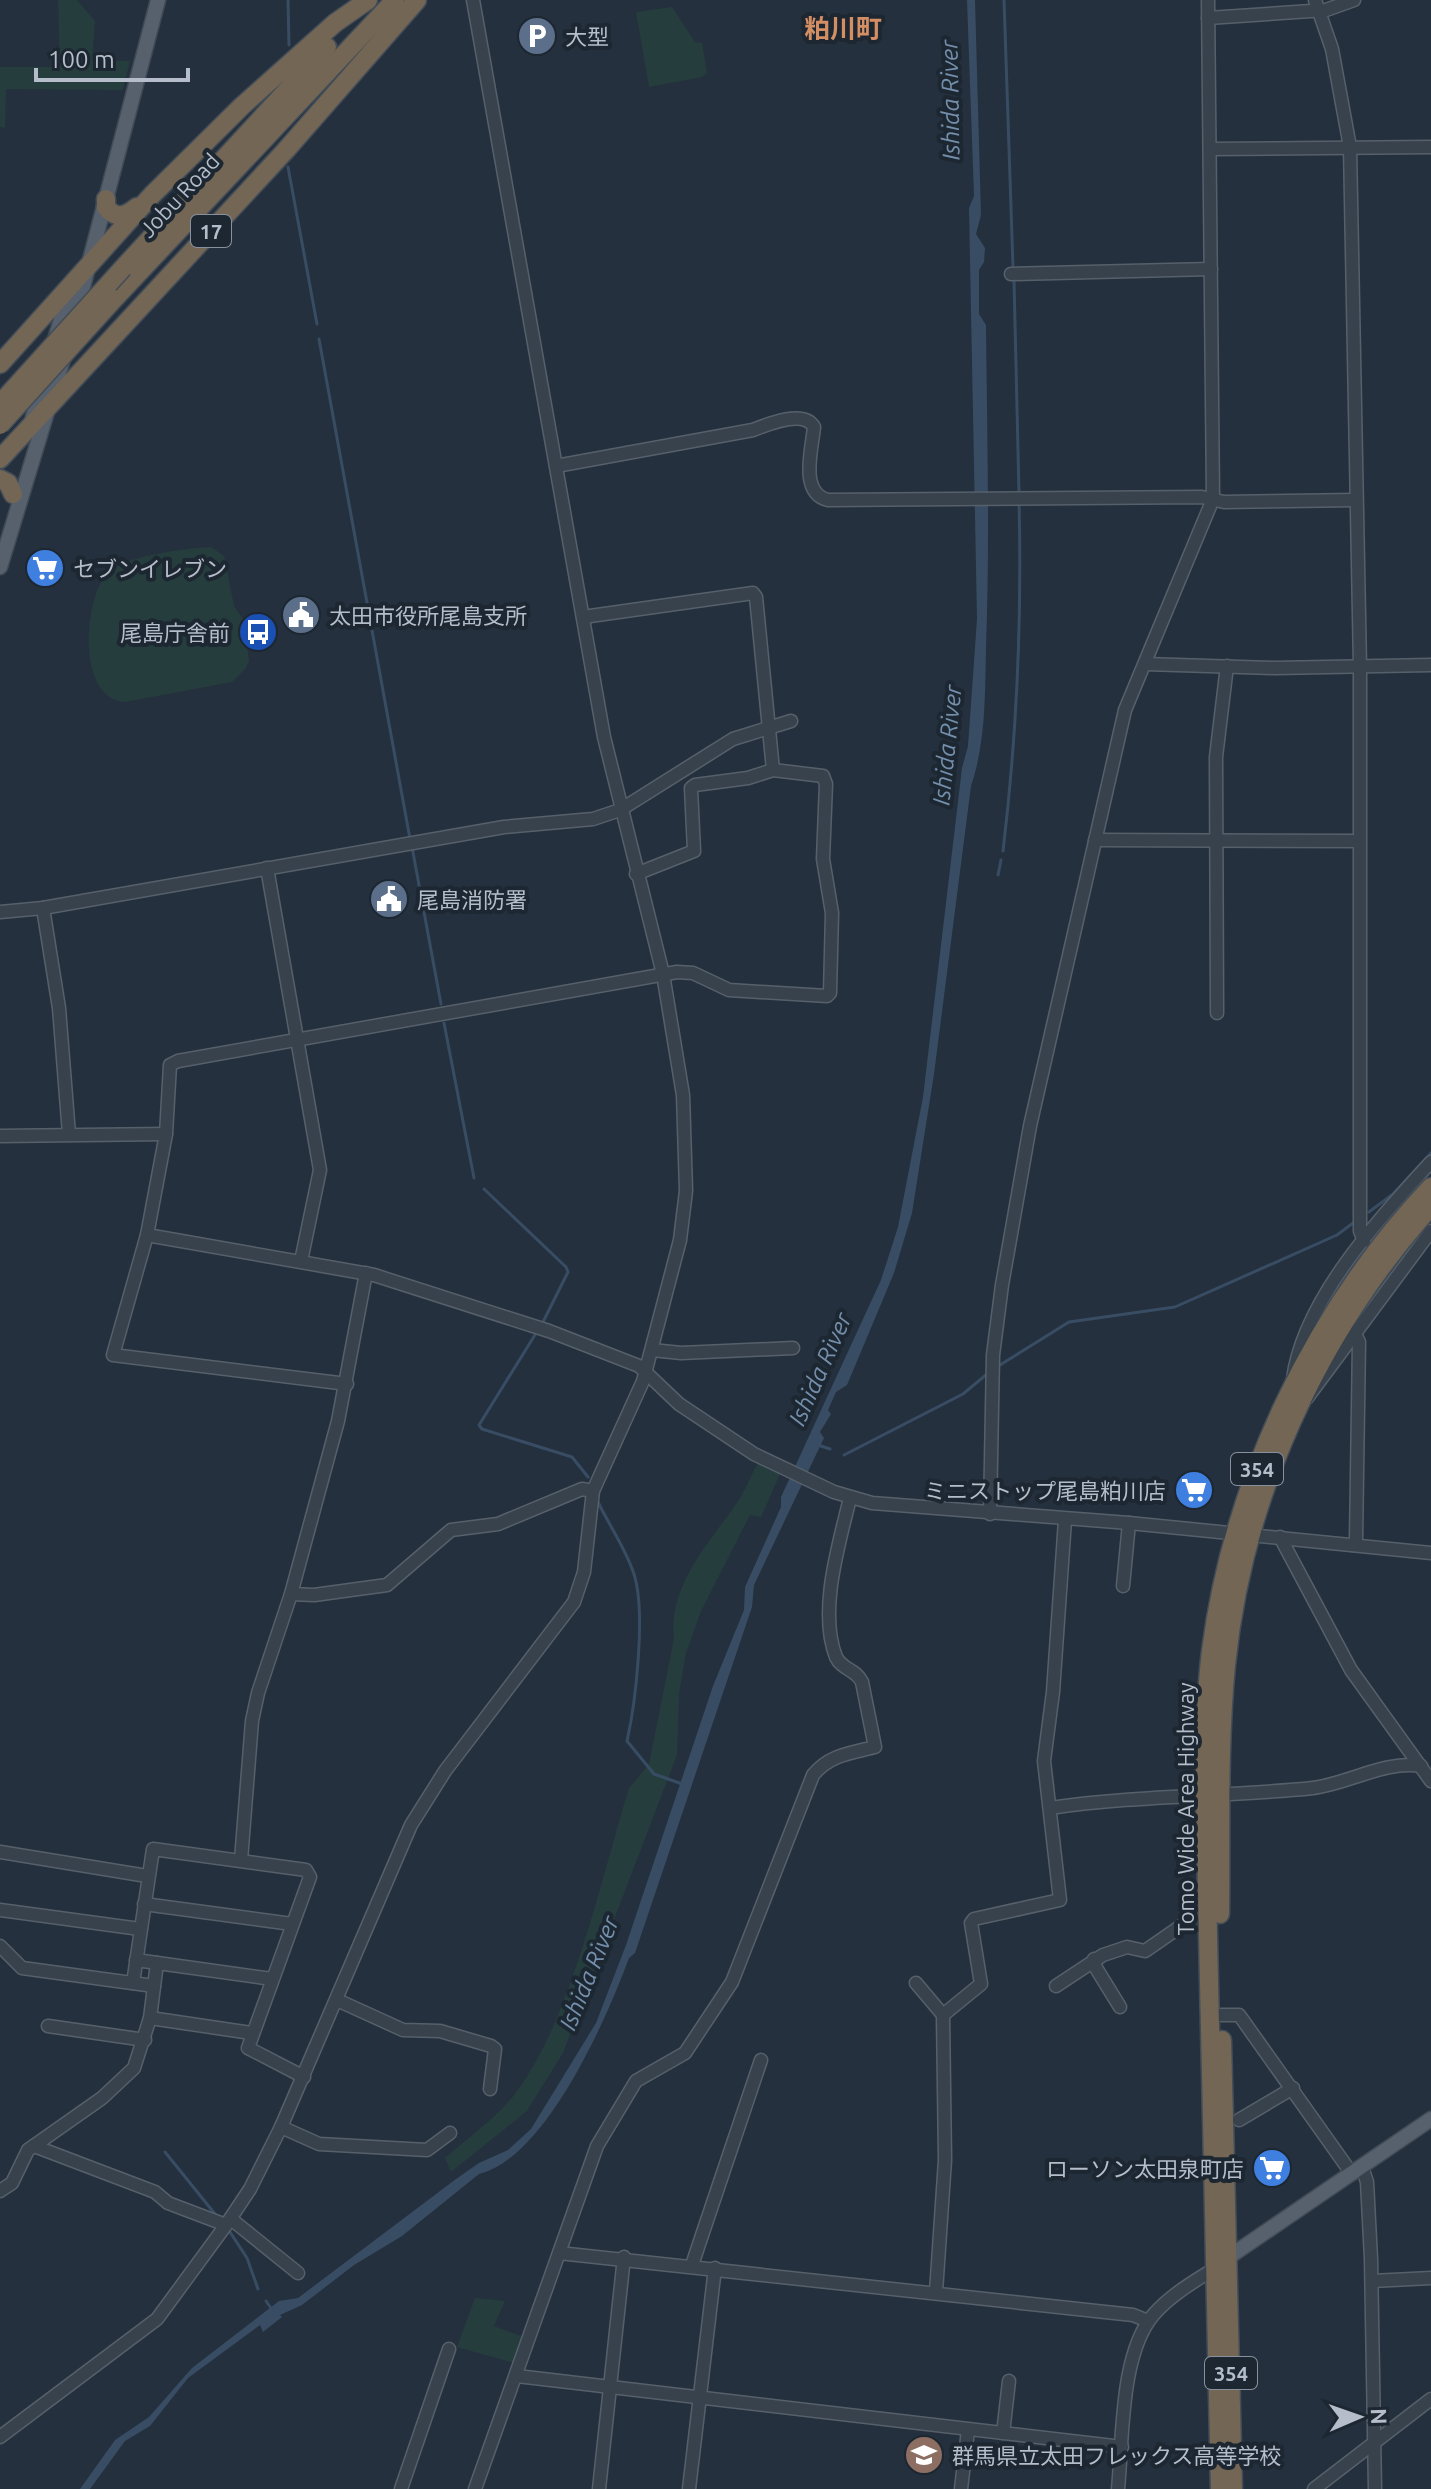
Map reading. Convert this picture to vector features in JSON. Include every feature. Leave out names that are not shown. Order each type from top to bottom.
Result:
[{"type":"highway","name":"17","points":[[0,364],[152,195],[242,106],[335,23],[369,0]]},
{"type":"highway","name":"Jobu Road","points":[[0,404],[369,0]]},
{"type":"highway","name":"Jobu Road","points":[[0,425],[395,0]]},
{"type":"highway","name":"17","points":[[0,459],[286,150],[417,0]]},
{"type":"highway","points":[[106,199],[108,210],[123,216],[152,195]]},
{"type":"highway","points":[[0,370],[29,345],[42,342],[78,353],[88,352],[129,319]]},
{"type":"highway","points":[[59,324],[60,369]]},
{"type":"highway","points":[[0,479],[8,483],[13,494]]},
{"type":"highway","name":"Tomo Wide Area Highway","points":[[1233,2489],[1230,2256],[1213,1796],[1211,1650],[1243,1533],[1274,1462],[1296,1396],[1372,1258],[1431,1187]]},
{"type":"highway","name":"Tomo Wide Area Highway","points":[[1296,1396],[1354,1307],[1431,1206]]},
{"type":"highway","name":"Tomo Wide Area Highway","points":[[1213,1796],[1207,1864],[1220,2489]]},
{"type":"main road","points":[[0,539],[31,424],[88,267],[158,0]]},
{"type":"main road","points":[[59,324],[114,161]]},
{"type":"main road","points":[[0,567],[60,369]]},
{"type":"main road","points":[[1214,2269],[1431,2119]]},
{"type":"street","points":[[0,2437],[157,2319],[228,2222],[281,2127],[304,2077],[405,1837],[445,1771],[574,1602],[584,1572],[593,1491],[646,1372],[680,1240],[686,1191],[681,1072],[663,974],[620,810],[473,0]]},
{"type":"street","points":[[990,1514],[993,1355],[1030,1126],[1125,710],[1213,499],[1208,0]]},
{"type":"street","points":[[1208,18],[1354,0]]},
{"type":"street","points":[[1315,5],[1332,49],[1350,147],[1360,667],[1360,1231],[1364,1241]]},
{"type":"street","points":[[1210,149],[1431,147]]},
{"type":"street","points":[[1011,274],[1211,269]]},
{"type":"street","points":[[556,466],[753,430],[778,421],[805,420],[814,427],[811,486],[822,499],[843,502],[1001,497],[1213,499],[1224,502],[1355,500]]},
{"type":"street","points":[[583,617],[753,593],[756,597],[773,770]]},
{"type":"street","points":[[1145,664],[1275,668],[1431,665]]},
{"type":"street","points":[[1217,1013],[1216,757],[1227,666]]},
{"type":"street","points":[[0,912],[43,908],[504,827],[593,819],[620,810],[704,754],[769,726],[791,721]]},
{"type":"street","points":[[347,1384],[113,1355],[147,1235],[166,1134],[172,1064],[663,974],[693,973],[736,991],[827,996],[830,993],[832,913],[823,859],[826,784],[823,776],[773,770],[748,778],[695,785],[691,788],[694,851],[636,874]]},
{"type":"street","points":[[1095,840],[1216,843],[1359,841]]},
{"type":"street","points":[[267,868],[320,1170],[301,1261]]},
{"type":"street","points":[[43,908],[59,1008],[69,1134]]},
{"type":"street","points":[[0,1136],[166,1134]]},
{"type":"street","points":[[1431,1162],[1364,1241],[1304,1334],[1296,1396],[1318,1389],[1431,1231]]},
{"type":"street","points":[[147,1235],[366,1273],[540,1328],[639,1366],[679,1404],[754,1454],[850,1498],[872,1503],[1243,1533],[1431,1553]]},
{"type":"street","points":[[241,1860],[252,1721],[291,1594],[347,1384],[366,1273]]},
{"type":"street","points":[[1353,1545],[1356,1540],[1359,1342],[1355,1334]]},
{"type":"street","points":[[652,1350],[681,1353],[793,1348]]},
{"type":"street","points":[[291,1594],[314,1595],[387,1585],[451,1530],[488,1527],[582,1489],[593,1491]]},
{"type":"street","points":[[475,2489],[597,2146],[629,2092],[646,2074],[675,2062],[685,2053],[732,1982],[813,1775],[823,1763],[837,1756],[875,1747],[862,1682],[859,1676],[842,1667],[834,1650],[831,1577],[850,1498]]},
{"type":"street","points":[[943,2015],[981,1984],[971,1923],[974,1919],[1060,1900],[1044,1761],[1046,1727],[1053,1692],[1065,1520]]},
{"type":"street","points":[[1123,1586],[1129,1523]]},
{"type":"street","points":[[1280,1537],[1351,1670],[1431,1781]]},
{"type":"street","points":[[1050,1808],[1107,1799],[1213,1796],[1317,1787],[1377,1772],[1421,1766]]},
{"type":"street","points":[[133,1983],[151,1851],[156,1849],[309,1871],[248,2045],[251,2051],[304,2077]]},
{"type":"street","points":[[0,1852],[147,1876]]},
{"type":"street","points":[[144,1904],[292,1924]]},
{"type":"street","points":[[0,1910],[140,1929]]},
{"type":"street","points":[[1056,1986],[1094,1959],[1123,1947],[1145,1951],[1184,1924],[1208,1927]]},
{"type":"street","points":[[0,1946],[22,1968],[154,1986]]},
{"type":"street","points":[[1094,1959],[1096,1968],[1120,2007]]},
{"type":"street","points":[[136,1960],[272,1979]]},
{"type":"street","points":[[0,2191],[12,2183],[28,2150],[102,2098],[134,2068],[150,2018],[157,1963]]},
{"type":"street","points":[[916,1983],[943,2015],[945,2160],[936,2292]]},
{"type":"street","points":[[337,2000],[403,2030],[440,2031],[491,2046],[495,2049],[490,2089]]},
{"type":"street","points":[[1221,2015],[1239,2015],[1367,2182],[1372,2281],[1375,2489]]},
{"type":"street","points":[[150,2018],[251,2033]]},
{"type":"street","points":[[48,2026],[145,2040]]},
{"type":"street","points":[[692,2265],[761,2060]]},
{"type":"street","points":[[1239,2120],[1293,2088]]},
{"type":"street","points":[[281,2127],[319,2144],[427,2150],[450,2133]]},
{"type":"street","points":[[34,2146],[155,2192],[173,2205],[228,2222],[298,2273]]},
{"type":"street","points":[[559,2253],[624,2257],[936,2292],[1133,2315],[1148,2321]]},
{"type":"street","points":[[599,2489],[624,2257]]},
{"type":"street","points":[[689,2489],[715,2268]]},
{"type":"street","points":[[1118,2489],[1131,2361],[1139,2336],[1148,2321],[1173,2296],[1214,2269]]},
{"type":"street","points":[[1372,2281],[1431,2278]]},
{"type":"street","points":[[401,2489],[449,2349]]},
{"type":"street","points":[[517,2376],[1122,2447]]},
{"type":"street","points":[[1003,2433],[1009,2381]]},
{"type":"street","points":[[1314,2489],[1431,2399]]},
{"type":"street","points":[[961,2489],[968,2430]]},
{"type":"green space","points":[[58,0],[77,0],[95,21],[92,60],[130,61],[123,90],[6,89],[5,128],[0,127],[0,67],[60,67]]},
{"type":"green space","points":[[672,7],[695,42],[702,43],[707,73],[702,77],[649,87],[636,12]]},
{"type":"green space","points":[[211,547],[224,556],[234,606],[243,619],[249,660],[246,668],[232,682],[125,702],[108,696],[97,683],[89,642],[94,599],[101,582],[109,571],[129,561],[173,551]]},
{"type":"green space","points":[[758,1463],[780,1474],[761,1517],[750,1515],[701,1611],[686,1653],[679,1694],[677,1755],[563,2053],[527,2111],[451,2172],[445,2158],[492,2118],[517,2091],[554,2025],[583,1946],[629,1788],[649,1764],[674,1638],[677,1601],[683,1584],[738,1502]]},
{"type":"green space","points":[[475,2298],[505,2301],[494,2326],[526,2338],[518,2364],[457,2347]]},
{"type":"water","points":[[967,0],[975,0],[981,215],[976,234],[985,248],[984,262],[979,270],[979,314],[986,325],[988,526],[985,700],[912,1213],[894,1273],[847,1385],[836,1392],[828,1410],[831,1414],[820,1432],[824,1438],[754,1585],[752,1607],[635,1953],[629,1958],[590,2048],[550,2114],[528,2142],[504,2163],[479,2174],[402,2236],[354,2265],[302,2305],[280,2315],[282,2317],[263,2332],[260,2325],[188,2378],[150,2426],[125,2441],[90,2489],[80,2489],[115,2440],[149,2417],[192,2368],[279,2301],[298,2298],[456,2179],[479,2163],[508,2150],[531,2129],[596,2023],[626,1945],[713,1686],[744,1610],[745,1587],[781,1507],[781,1497],[881,1280],[898,1227],[923,1097],[962,768],[968,746],[977,619],[969,208],[974,196]]},
{"type":"waterway","points":[[288,0],[289,45]]},
{"type":"waterway","points":[[1004,0],[1013,267]]},
{"type":"waterway","points":[[288,167],[317,324]]},
{"type":"waterway","points":[[1014,281],[1019,493]]},
{"type":"waterway","points":[[319,339],[410,839]]},
{"type":"waterway","points":[[1003,851],[1017,676],[1019,501]]},
{"type":"waterway","points":[[412,847],[441,1004]]},
{"type":"waterway","points":[[998,875],[1001,860]]},
{"type":"waterway","points":[[444,1023],[474,1178]]},
{"type":"waterway","points":[[1369,1212],[1393,1194],[1431,1153]]},
{"type":"waterway","points":[[484,1189],[566,1267],[568,1272],[542,1324]]},
{"type":"waterway","points":[[1000,1365],[1069,1322],[1175,1307],[1337,1235],[1353,1223]]},
{"type":"waterway","points":[[538,1330],[479,1425],[482,1429],[572,1457],[588,1477]]},
{"type":"waterway","points":[[844,1455],[963,1394],[987,1374]]},
{"type":"waterway","points":[[818,1445],[830,1449]]},
{"type":"waterway","points":[[598,1502],[627,1555],[638,1590],[638,1657],[627,1741],[654,1774],[685,1785]]},
{"type":"waterway","points":[[165,2152],[215,2214]]},
{"type":"waterway","points":[[228,2229],[247,2258],[258,2289]]},
{"type":"waterway","points":[[266,2301],[273,2311]]},
{"type":"place","name":"大型","points":[[537,36]]},
{"type":"place","name":"セブンイレブン","points":[[45,568]]},
{"type":"place","name":"太田市役所尾島支所","points":[[301,615]]},
{"type":"place","name":"尾島庁舎前","points":[[258,632]]},
{"type":"place","name":"尾島消防署","points":[[389,899]]},
{"type":"place","name":"ミニストップ尾島粕川店","points":[[1194,1490]]},
{"type":"place","name":"ローソン太田泉町店","points":[[1272,2168]]},
{"type":"place","name":"群馬県立太田フレックス高等学校","points":[[924,2455]]},
{"type":"district","name":"粕川町","points":[[843,28]]},
{"type":"water label","name":"Ishida River","points":[[950,100]]},
{"type":"water label","name":"Ishida River","points":[[947,745]]},
{"type":"water label","name":"Ishida River","points":[[820,1369]]},
{"type":"water label","name":"Ishida River","points":[[589,1973]]}]
